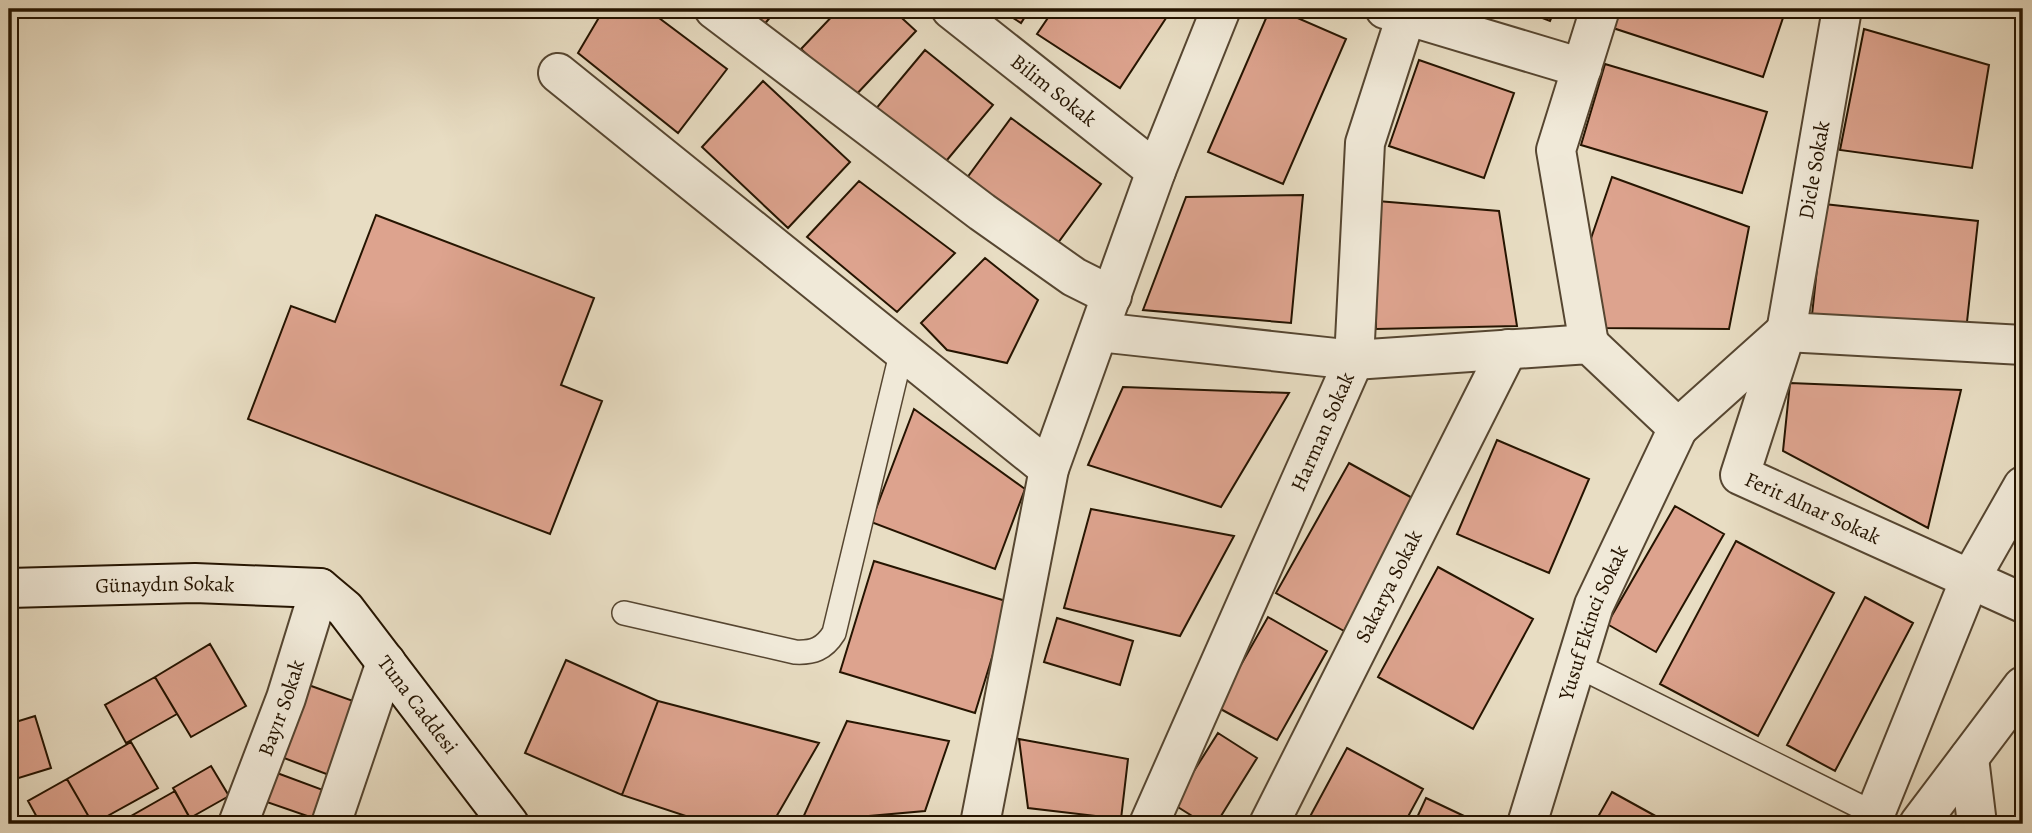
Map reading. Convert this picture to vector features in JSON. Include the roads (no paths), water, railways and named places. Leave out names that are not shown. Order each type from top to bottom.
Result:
[{"type":"street","points":[[714,9],[982,212],[1074,276],[1112,296]]},
{"type":"street","name":"Bilim Sokak","points":[[951,9],[1156,172]]},
{"type":"street","points":[[980,824],[1049,469],[1156,172],[1222,9]]},
{"type":"street","points":[[1600,9],[1556,150],[1589,344],[1678,428],[1786,332],[2023,345]]},
{"type":"street","name":"Dicle Sokak","points":[[1786,332],[1842,9]]},
{"type":"street","points":[[1395,12],[1582,68]]},
{"type":"street","name":"Harman Sokak","points":[[1149,824],[1354,360],[1365,143],[1395,12]]},
{"type":"street","points":[[558,73],[1049,469]]},
{"type":"street","points":[[1099,332],[1354,360],[1589,344]]},
{"type":"street","name":"Ferit Alnar Sokak","points":[[1786,332],[1740,475],[2023,603]]},
{"type":"street","name":"Sakarya Sokak","points":[[1269,824],[1508,349]]},
{"type":"street","name":"Yusuf Ekinci Sokak","points":[[1527,824],[1594,605],[1678,428]]},
{"type":"street","points":[[1873,819],[1970,579],[2023,486]]},
{"type":"street","name":"Günaydın Sokak","points":[[9,588],[195,583],[320,588]]},
{"type":"street","name":"Tuna Caddesi","points":[[320,588],[345,609],[509,824]]},
{"type":"street","name":"Bayır Sokak","points":[[238,824],[286,698],[320,588]]},
{"type":"street","points":[[331,824],[386,663]]},
{"type":"street","points":[[1919,824],[2023,686]]},
{"type":"street","points":[[1969,758],[1977,824]]},
{"type":"lane","points":[[624,613],[795,652],[808,653],[820,649],[828,642],[834,634],[902,350]]},
{"type":"lane","points":[[1576,665],[1873,819]]}]
